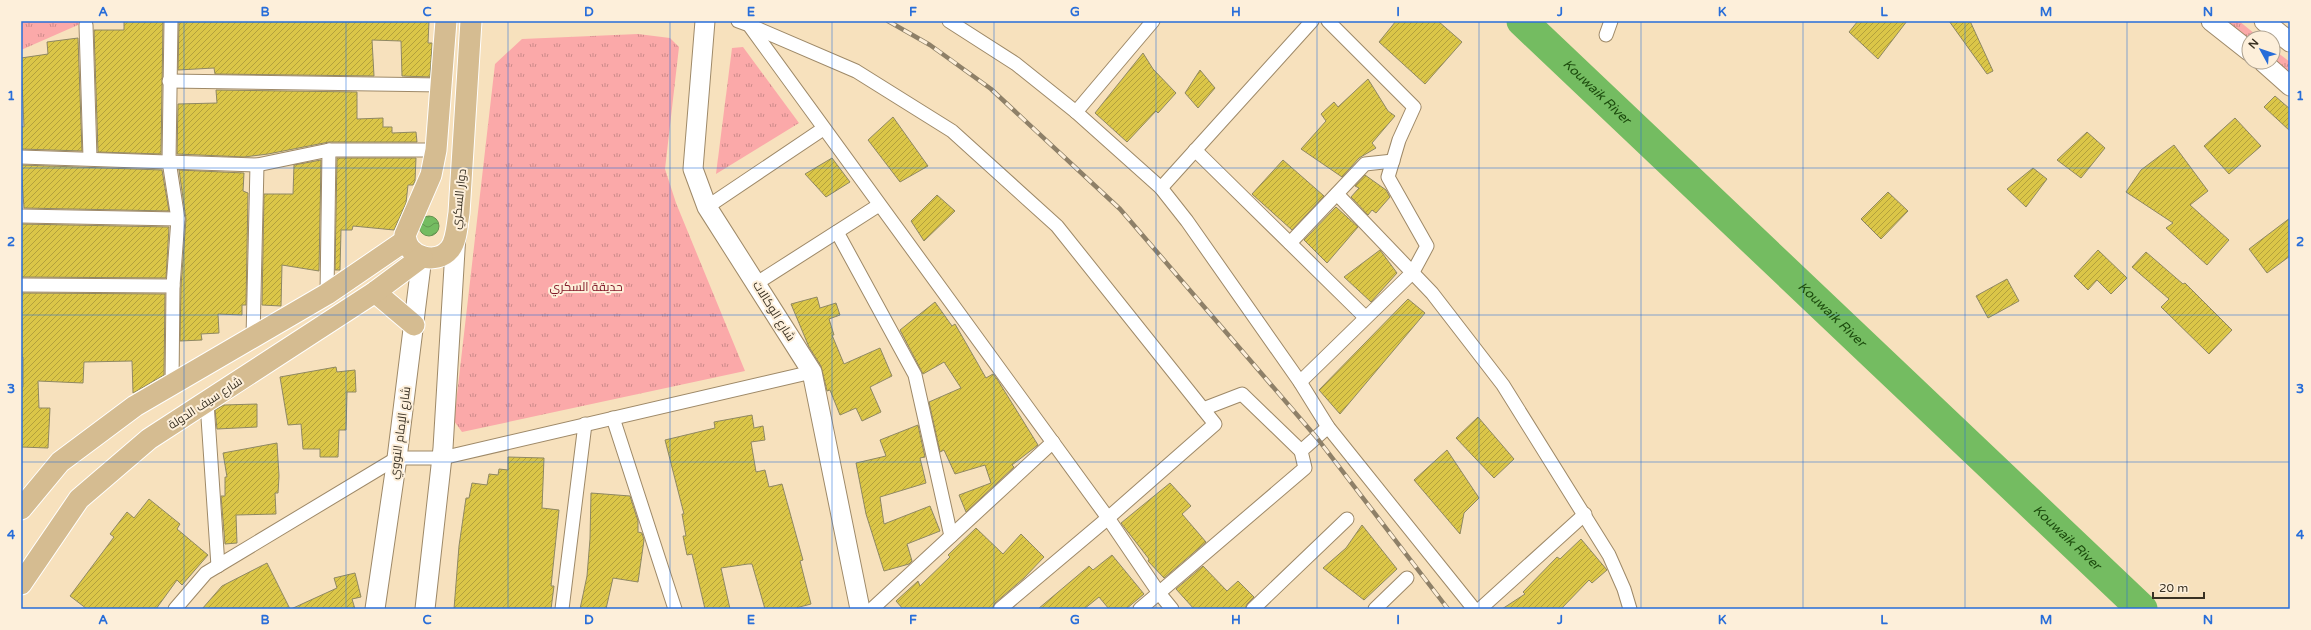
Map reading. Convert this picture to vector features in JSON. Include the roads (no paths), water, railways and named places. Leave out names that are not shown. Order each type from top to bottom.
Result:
[{"type":"main road","points":[[422,257],[415,253],[406,240],[407,229],[431,175],[436,150],[446,21]]},
{"type":"main road","name":"دوار السكري","points":[[422,257],[434,258],[445,254],[453,244],[456,233],[460,213],[471,21]]},
{"type":"main road","points":[[23,501],[60,462],[135,406],[327,294],[406,240]]},
{"type":"main road","name":"شارع سيف الدولة","points":[[21,584],[79,498],[149,439],[207,403],[375,292],[422,257]]},
{"type":"main road","points":[[375,292],[414,325]]},
{"type":"street","points":[[171,21],[169,161],[178,219],[173,286],[172,385]]},
{"type":"street","name":"شارع الوكالات","points":[[705,21],[693,169],[706,207],[812,372],[860,609]]},
{"type":"street","points":[[949,21],[1016,64],[1076,112],[1161,188],[1187,221],[1300,382],[1328,427],[1474,609]]},
{"type":"street","points":[[1076,112],[1153,21]]},
{"type":"street","points":[[1161,188],[1312,21]]},
{"type":"street","points":[[1300,382],[1365,317],[1413,272],[1427,246],[1388,177],[1399,140],[1414,107],[1328,21]]},
{"type":"street","points":[[1606,35],[1611,21]]},
{"type":"street","points":[[2211,21],[2241,45]]},
{"type":"street","points":[[2264,21],[2290,42]]},
{"type":"street","points":[[743,23],[823,129],[1053,442],[1108,518],[1159,593],[1172,609]]},
{"type":"street","points":[[743,23],[856,72],[952,131],[1058,226],[1215,424],[1108,518],[1000,609]]},
{"type":"street","points":[[86,25],[90,158]]},
{"type":"street","points":[[2272,70],[2290,86]]},
{"type":"street","points":[[169,81],[442,85]]},
{"type":"street","points":[[706,207],[823,129]]},
{"type":"street","points":[[21,157],[90,158],[256,165],[329,150],[436,150]]},
{"type":"street","points":[[327,294],[329,150]]},
{"type":"street","points":[[1196,150],[1365,317]]},
{"type":"street","points":[[1290,243],[1365,164],[1393,161]]},
{"type":"street","points":[[253,338],[256,165]]},
{"type":"street","points":[[1337,194],[1413,272],[1503,385],[1585,514],[1617,572],[1630,609]]},
{"type":"street","points":[[756,283],[879,206]]},
{"type":"street","points":[[21,216],[178,219]]},
{"type":"street","points":[[837,232],[915,375],[951,536]]},
{"type":"street","points":[[424,609],[442,458],[456,233]]},
{"type":"street","name":"شارع الإمام النووي","points":[[375,609],[397,458],[422,257]]},
{"type":"street","points":[[21,285],[173,286]]},
{"type":"street","points":[[175,609],[206,573],[397,458],[442,458],[812,372]]},
{"type":"street","points":[[1140,609],[1305,468],[1301,451],[1242,394],[1203,409]]},
{"type":"street","points":[[207,403],[218,566]]},
{"type":"street","points":[[613,418],[675,609]]},
{"type":"street","points":[[562,609],[585,424]]},
{"type":"street","points":[[1301,451],[1328,427]]},
{"type":"street","points":[[872,609],[1053,442]]},
{"type":"street","points":[[1480,609],[1585,514]]},
{"type":"street","points":[[1253,609],[1347,519]]},
{"type":"street","points":[[1375,609],[1407,578]]},
{"type":"water","points":[[429,216],[436,219],[439,226],[436,233],[429,236],[422,233],[419,226],[422,219]]},
{"type":"waterway","name":"Kouwaik River","points":[[1522,21],[2142,609]]},
{"type":"railway","points":[[888,21],[930,45],[991,89],[1120,209],[1317,438],[1448,609]]},
{"type":"park label","name":"حديقة السكري","points":[[586,287]]}]
